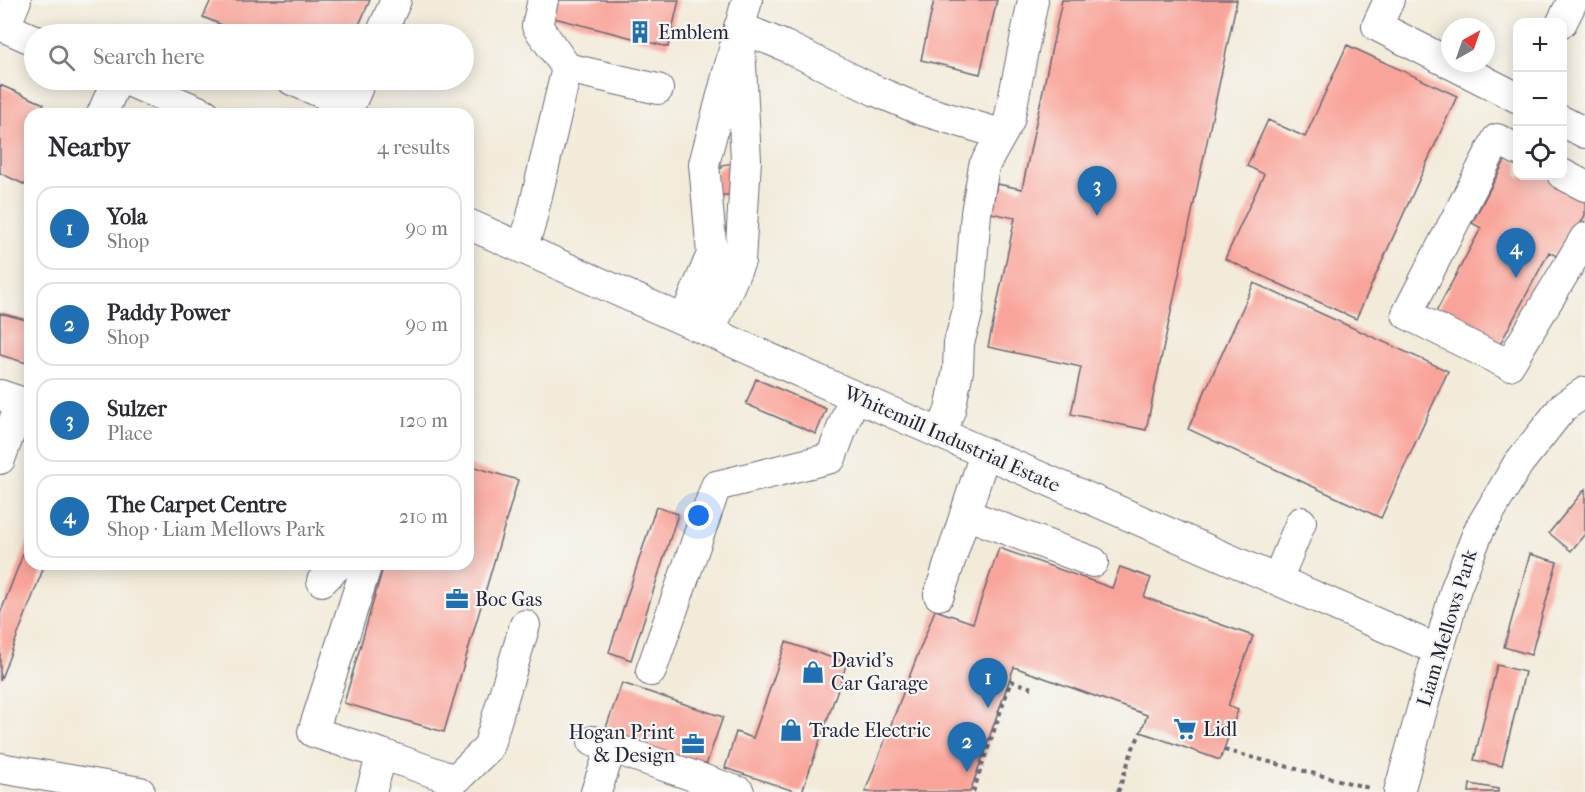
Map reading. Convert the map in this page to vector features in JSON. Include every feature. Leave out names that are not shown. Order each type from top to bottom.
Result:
[{"type":"street","points":[[16,0],[2,26],[24,36]]},
{"type":"street","points":[[385,24],[396,0]]},
{"type":"street","points":[[543,0],[537,26],[567,68],[657,89]]},
{"type":"street","points":[[941,434],[950,410],[958,370],[959,343],[968,310],[976,213],[984,165],[1009,121],[1033,0]]},
{"type":"street","points":[[1389,0],[1377,26],[1513,95]]},
{"type":"street","points":[[1564,18],[1573,0]]},
{"type":"street","points":[[743,13],[785,46],[876,91],[921,110],[1001,134]]},
{"type":"street","points":[[697,325],[712,254],[704,164],[743,13]]},
{"type":"street","points":[[697,325],[740,261],[746,160],[743,13]]},
{"type":"street","points":[[522,248],[530,225],[567,68]]},
{"type":"street","points":[[105,108],[113,90]]},
{"type":"street","points":[[149,90],[191,108]]},
{"type":"street","points":[[322,90],[352,100]]},
{"type":"street","points":[[1567,123],[1585,133]]},
{"type":"street","points":[[1513,147],[1497,139],[1407,314],[1509,365],[1585,240]]},
{"type":"street","points":[[1567,176],[1585,186]]},
{"type":"street","name":"Whitemill Industrial Estate","points":[[474,227],[854,396],[1438,650]]},
{"type":"street","name":"Liam Mellows Park","points":[[1399,792],[1456,588],[1479,530],[1518,464],[1563,408],[1585,392]]},
{"type":"street","points":[[0,395],[21,402],[0,459]]},
{"type":"street","points":[[651,670],[716,486],[831,458],[854,396]]},
{"type":"street","points":[[939,595],[985,453]]},
{"type":"street","points":[[965,514],[1093,562]]},
{"type":"street","points":[[1277,580],[1301,522]]},
{"type":"street","points":[[365,570],[313,732],[382,754],[453,786],[488,748],[525,625]]},
{"type":"street","points":[[596,792],[602,745],[739,792]]},
{"type":"street","points":[[371,792],[382,754]]},
{"type":"street","points":[[0,768],[140,792]]},
{"type":"path","points":[[973,792],[1011,681],[1035,689]]},
{"type":"path","points":[[1118,792],[1141,732]]},
{"type":"path","points":[[1224,750],[1369,788]]},
{"type":"building","points":[[211,0],[370,0],[359,24],[219,24],[203,17]]},
{"type":"building","name":"Emblem","points":[[554,0],[679,0],[668,47],[550,17]]},
{"type":"building","points":[[934,0],[997,0],[980,74],[921,60]]},
{"type":"building","points":[[1062,0],[1237,0],[1146,430],[1071,414],[1081,367],[988,347],[1015,218],[991,213],[997,184],[1022,189]]},
{"type":"building","points":[[1347,45],[1457,96],[1356,319],[1225,259],[1264,174],[1247,166],[1268,120],[1305,137]]},
{"type":"building","points":[[0,85],[44,104],[42,108],[24,108],[24,184],[0,173]]},
{"type":"building","points":[[1507,157],[1513,160],[1513,180],[1551,180],[1585,198],[1585,215],[1562,259],[1549,252],[1499,346],[1436,312],[1481,228],[1472,223]]},
{"type":"building","points":[[734,163],[736,194],[715,196],[717,169],[722,168],[721,165]]},
{"type":"building","points":[[1254,283],[1448,371],[1381,518],[1188,429]]},
{"type":"building","points":[[0,313],[24,319],[24,362],[0,355]]},
{"type":"building","points":[[756,379],[826,409],[816,434],[746,404]]},
{"type":"building","points":[[474,467],[518,480],[444,732],[344,703],[382,570],[474,570]]},
{"type":"building","points":[[1585,489],[1585,534],[1571,551],[1549,533]]},
{"type":"building","points":[[656,507],[678,514],[631,660],[609,652]]},
{"type":"building","points":[[999,548],[1112,588],[1120,567],[1151,578],[1144,597],[1253,636],[1228,706],[1238,710],[1220,760],[1141,732],[1147,715],[1014,667],[970,792],[865,792],[935,610],[973,623]]},
{"type":"building","points":[[24,552],[24,570],[43,570],[0,681],[0,614]]},
{"type":"building","points":[[1530,554],[1557,562],[1531,655],[1504,647]]},
{"type":"building","points":[[786,642],[847,663],[802,792],[725,768],[736,732],[753,738]]},
{"type":"building","points":[[1497,665],[1525,672],[1502,766],[1474,760]]},
{"type":"building","points":[[622,683],[723,717],[705,768],[604,733]]},
{"type":"building","points":[[1470,784],[1498,789],[1498,792],[1469,792]]},
{"type":"place","name":"Emblem","points":[[640,32]]},
{"type":"place","name":"Sulzer","points":[[1097,216]]},
{"type":"place","name":"The Carpet Centre","points":[[1516,278]]},
{"type":"place","name":"Boc Gas","points":[[457,599]]},
{"type":"place","name":"David's Car Garage","points":[[813,672]]},
{"type":"place","name":"Yola","points":[[988,708]]},
{"type":"place","name":"Lidl","points":[[1185,729]]},
{"type":"place","name":"Trade Electric","points":[[791,730]]},
{"type":"place","name":"Hogan Print & Design","points":[[693,744]]},
{"type":"place","name":"Paddy Power","points":[[967,772]]}]
